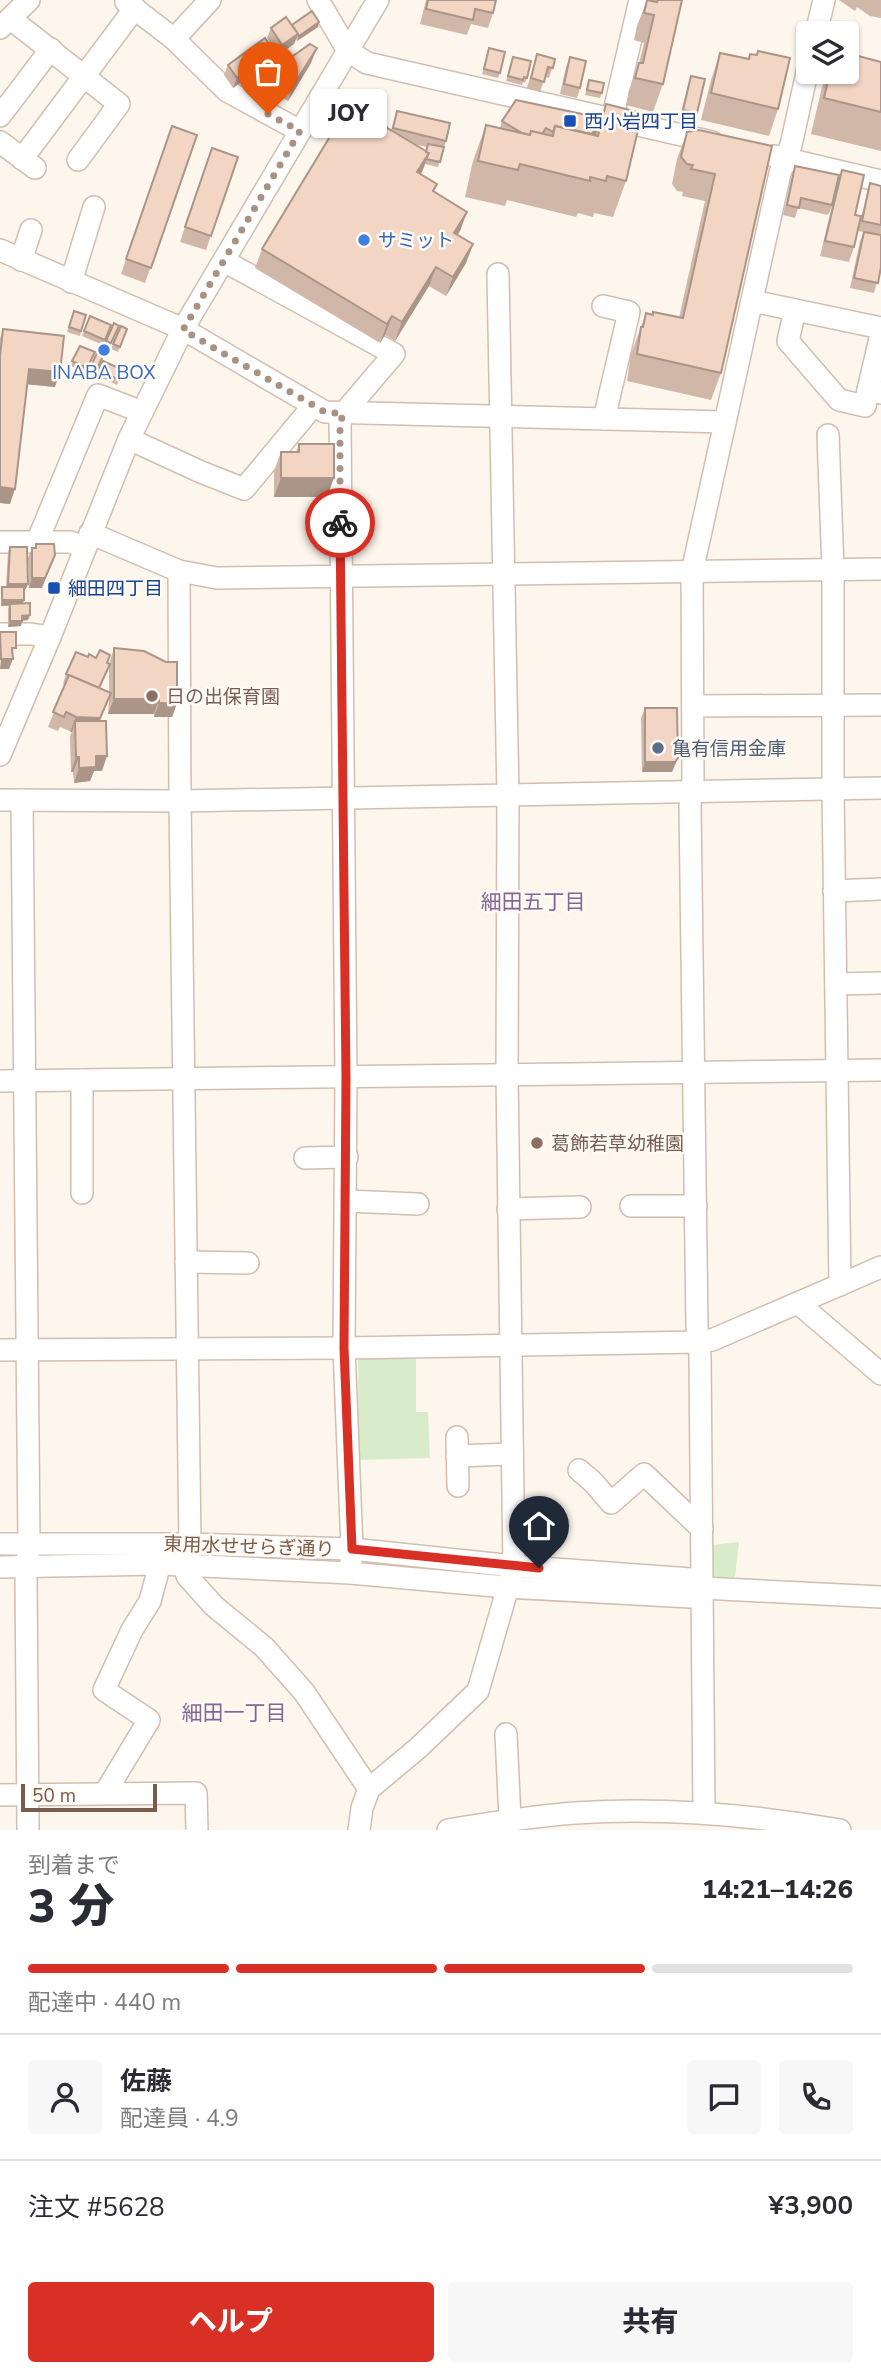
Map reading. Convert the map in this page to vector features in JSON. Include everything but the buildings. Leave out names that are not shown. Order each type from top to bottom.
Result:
[{"type":"street","points":[[29,0],[5,24],[51,49],[119,104],[78,160]]},
{"type":"street","points":[[176,37],[211,0]]},
{"type":"street","points":[[318,0],[348,51],[374,65],[732,147]]},
{"type":"street","points":[[0,755],[129,439],[183,330],[378,0]]},
{"type":"street","points":[[612,120],[640,0]]},
{"type":"street","points":[[819,21],[824,0]]},
{"type":"street","points":[[1,144],[29,163],[130,4],[176,37],[227,91],[300,131]]},
{"type":"street","points":[[0,116],[51,49]]},
{"type":"street","points":[[704,1813],[691,793],[692,572],[780,173],[791,145],[804,84]]},
{"type":"street","points":[[759,153],[881,181]]},
{"type":"street","points":[[71,282],[94,207]]},
{"type":"street","points":[[21,260],[31,230]]},
{"type":"street","points":[[0,250],[183,330],[325,412],[725,422]]},
{"type":"street","points":[[224,261],[394,354],[343,414],[340,424],[347,1157],[344,1348],[352,1549],[350,1573]]},
{"type":"street","points":[[359,1830],[362,1808],[369,1789],[417,1749],[478,1690],[514,1566],[508,1209],[508,796],[498,274]]},
{"type":"street","points":[[752,301],[881,328]]},
{"type":"street","points":[[603,306],[629,312],[604,419]]},
{"type":"street","points":[[795,310],[788,341],[839,400],[865,406],[875,391],[881,334]]},
{"type":"street","points":[[37,542],[98,395],[142,412]]},
{"type":"street","points":[[129,439],[244,489],[313,406]]},
{"type":"street","points":[[828,435],[834,569],[833,789],[840,1285]]},
{"type":"street","points":[[0,542],[87,540],[179,571],[217,578],[881,569]]},
{"type":"street","points":[[179,571],[191,1544],[185,1566],[187,1576],[214,1606],[264,1647],[304,1692],[369,1789]]},
{"type":"street","points":[[0,634],[31,634],[50,638]]},
{"type":"street","points":[[693,706],[881,705]]},
{"type":"street","points":[[0,800],[180,801],[881,788]]},
{"type":"street","points":[[22,800],[29,1543],[28,1830]]},
{"type":"street","points":[[834,891],[881,889]]},
{"type":"street","points":[[836,984],[881,983]]},
{"type":"street","points":[[0,1081],[881,1070]]},
{"type":"street","points":[[82,1080],[82,1193]]},
{"type":"street","points":[[305,1158],[347,1157]]},
{"type":"street","points":[[347,1201],[418,1204]]},
{"type":"street","points":[[631,1206],[696,1206]]},
{"type":"street","points":[[508,1209],[579,1207]]},
{"type":"street","points":[[186,1262],[248,1263]]},
{"type":"street","points":[[0,1350],[699,1342],[712,1340],[881,1268]]},
{"type":"street","points":[[798,1303],[881,1374]]},
{"type":"street","points":[[458,1486],[457,1446],[512,1454]]},
{"type":"street","points":[[579,1470],[594,1482],[611,1503],[644,1474],[702,1529]]},
{"type":"street","name":"東用水せせらぎ通り","points":[[0,1544],[191,1544],[352,1549],[514,1566],[691,1579],[702,1588]]},
{"type":"street","points":[[0,1567],[160,1564],[350,1573],[506,1587],[690,1597],[702,1588],[881,1597]]},
{"type":"street","points":[[104,1793],[149,1720],[104,1690],[132,1630],[150,1601],[160,1564]]},
{"type":"street","points":[[506,1734],[510,1819]]},
{"type":"street","points":[[0,1795],[196,1793],[197,1830]]},
{"type":"street","points":[[448,1830],[510,1819],[576,1813],[704,1813],[840,1830]]},
{"type":"green space","points":[[358,1359],[416,1359],[416,1412],[428,1412],[430,1458],[359,1460]]},
{"type":"green space","points":[[739,1542],[735,1577],[711,1578],[712,1545]]},
{"type":"way so far","points":[[268,114],[300,131],[183,330],[325,412],[343,414],[340,424],[340,523]]},
{"type":"place","name":"JOY","points":[[268,114]]},
{"type":"place","name":"西小岩四丁目","points":[[570,121]]},
{"type":"place","name":"サミット","points":[[364,240]]},
{"type":"place","name":"INABA BOX","points":[[104,350]]},
{"type":"place","name":"細田四丁目","points":[[54,588]]},
{"type":"place","name":"日の出保育園","points":[[152,696]]},
{"type":"place","name":"亀有信用金庫","points":[[658,748]]},
{"type":"place","name":"葛飾若草幼稚園","points":[[537,1143]]},
{"type":"district","name":"細田五丁目","points":[[533,902]]},
{"type":"district","name":"細田一丁目","points":[[234,1713]]},
{"type":"route","points":[[340,523],[347,1201],[344,1348],[352,1549],[539,1568]]}]
